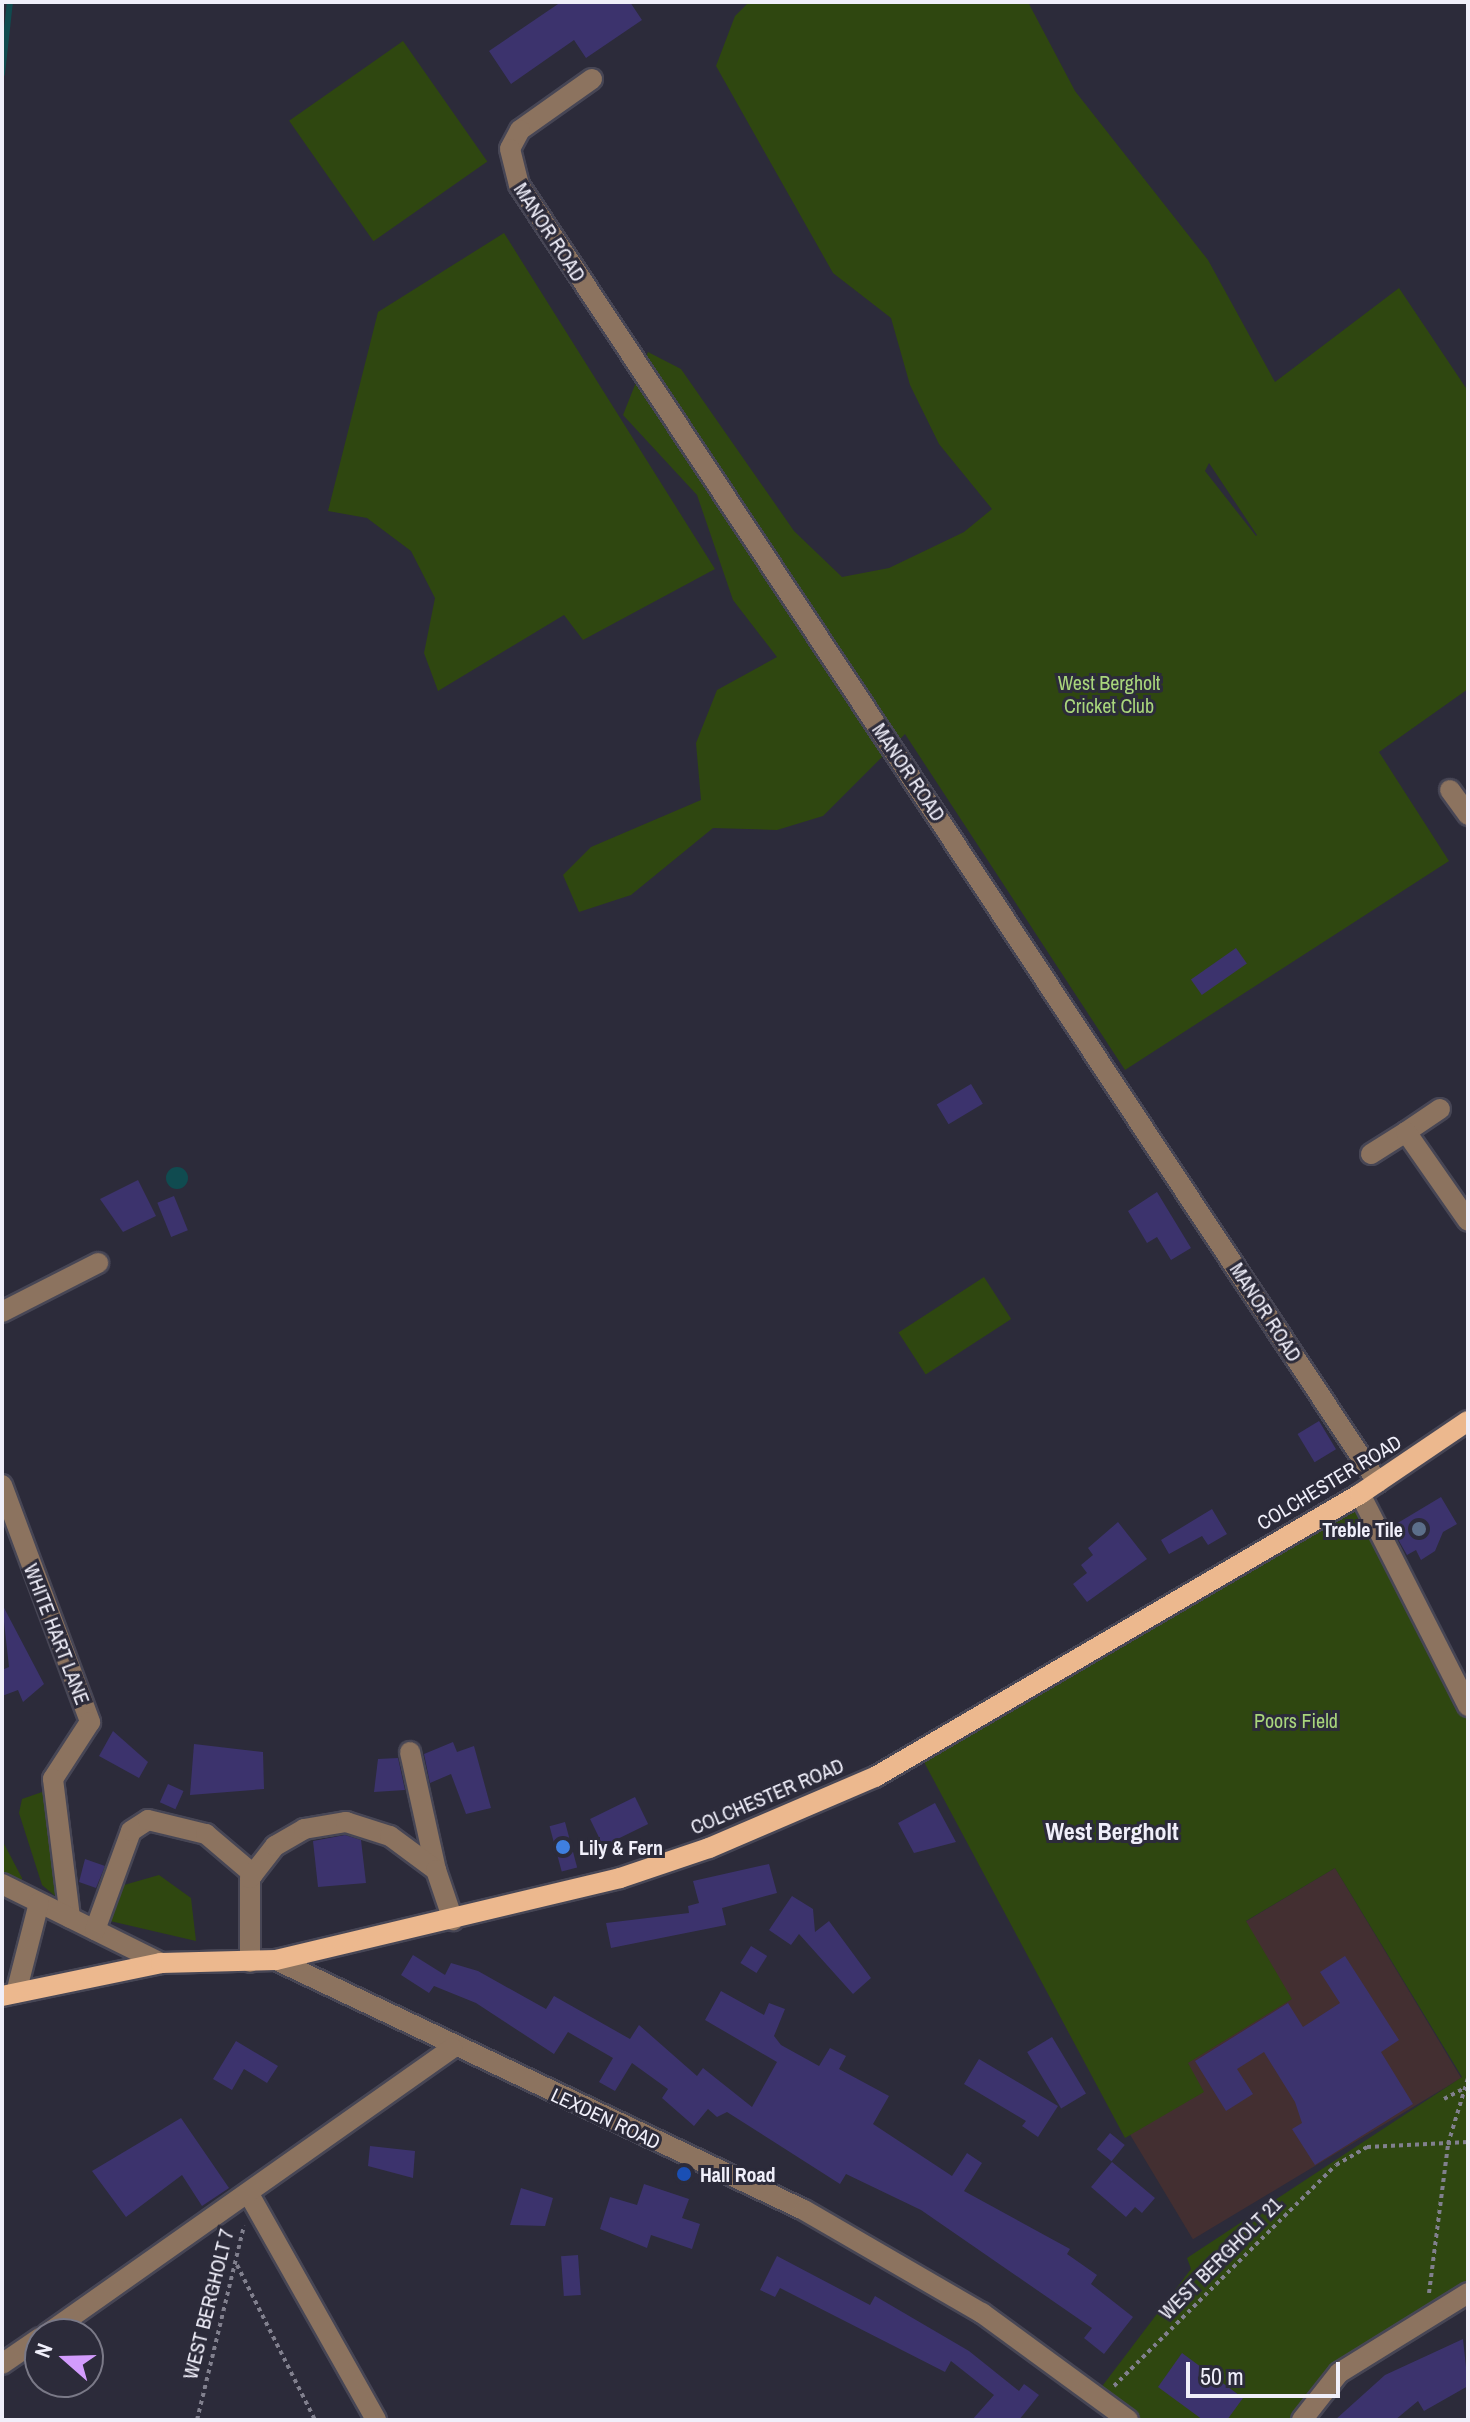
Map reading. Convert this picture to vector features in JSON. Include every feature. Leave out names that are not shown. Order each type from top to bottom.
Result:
[{"type":"main road","name":"COLCHESTER ROAD","points":[[9,1995],[161,1963],[276,1960],[453,1920],[709,1848],[875,1777],[1369,1489],[1468,1421]]},
{"type":"street","name":"MANOR ROAD","points":[[592,79],[520,130],[510,149],[519,185],[1369,1489],[1468,1706]]},
{"type":"street","points":[[1450,790],[1468,815]]},
{"type":"street","points":[[1371,1154],[1440,1109]]},
{"type":"street","points":[[1406,1132],[1468,1221]]},
{"type":"street","points":[[2,1312],[98,1263]]},
{"type":"street","name":"WHITE HART LANE","points":[[2,1485],[90,1722],[53,1779],[70,1918]]},
{"type":"street","points":[[410,1752],[436,1870],[453,1920]]},
{"type":"street","points":[[95,1930],[131,1831],[148,1820],[206,1834],[253,1874]]},
{"type":"street","points":[[250,1962],[253,1874],[289,1836],[346,1822],[390,1836],[436,1870]]},
{"type":"street","points":[[2,1884],[161,1963]]},
{"type":"street","points":[[9,1995],[39,1903]]},
{"type":"street","name":"LEXDEN ROAD","points":[[276,1960],[452,2048],[804,2210],[982,2313],[1128,2420]]},
{"type":"street","points":[[71,2318],[250,2196],[452,2048]]},
{"type":"street","points":[[250,2196],[376,2420]]},
{"type":"street","points":[[1302,2420],[1339,2373],[1468,2293]]},
{"type":"street","points":[[2,2364],[24,2349]]},
{"type":"path","points":[[1431,2316],[1448,2144],[1468,2078]]},
{"type":"path","points":[[1444,2099],[1465,2088]]},
{"type":"path","points":[[1448,2144],[1468,2142]]},
{"type":"path","name":"WEST BERGHOLT 21","points":[[1103,2400],[1325,2176],[1367,2147],[1448,2144]]},
{"type":"path","name":"WEST BERGHOLT 7","points":[[197,2420],[250,2196]]},
{"type":"path","points":[[236,2263],[315,2420]]},
{"type":"shaded area","points":[[177,1167],[185,1170],[188,1178],[185,1186],[177,1189],[169,1186],[166,1178],[169,1170]]},
{"type":"shaded area","points":[[1335,1868],[1461,2078],[1193,2239],[1067,2029]]},
{"type":"green space","name":"West Bergholt Cricket Club","points":[[749,2],[1028,2],[1075,91],[1208,260],[1275,382],[1399,288],[1468,391],[1468,689],[1379,752],[1449,861],[1125,1070],[905,734],[823,816],[777,830],[713,828],[631,895],[579,912],[563,875],[591,847],[701,800],[696,743],[717,690],[777,657],[733,600],[697,495],[623,415],[648,352],[681,369],[794,531],[842,577],[889,568],[964,532],[992,509],[939,444],[910,385],[891,318],[833,273],[716,66],[735,16]],"holes":[[[1209,463],[1257,535],[1205,471]]]},
{"type":"green space","points":[[403,41],[487,161],[373,241],[289,121]]},
{"type":"green space","points":[[504,233],[715,569],[583,640],[564,615],[438,691],[424,653],[435,598],[411,551],[367,518],[328,511],[378,312]]},
{"type":"green space","points":[[984,1277],[1011,1319],[926,1374],[898,1333]]},
{"type":"green space","name":"Poors Field","points":[[1358,1508],[1468,1721],[1468,2285],[1326,2372],[1292,2420],[1139,2420],[1100,2389],[1191,2269],[1187,2258],[1462,2077],[1335,1868],[1246,1921],[1292,1999],[1188,2063],[1204,2092],[1125,2138],[924,1762]]},
{"type":"green space","points":[[45,1791],[61,1901],[42,1885],[19,1813],[22,1799]]},
{"type":"green space","points":[[2,1840],[22,1878],[22,1884],[2,1878]]},
{"type":"green space","points":[[159,1875],[191,1898],[196,1941],[110,1921],[124,1885]]},
{"type":"building","points":[[561,2],[630,2],[642,20],[586,58],[574,40],[511,84],[489,51]]},
{"type":"building","points":[[1236,948],[1247,964],[1202,995],[1191,980]]},
{"type":"building","points":[[971,1084],[983,1104],[949,1124],[937,1105]]},
{"type":"building","points":[[138,1180],[156,1216],[123,1232],[100,1199]]},
{"type":"building","points":[[1157,1192],[1191,1248],[1171,1260],[1157,1237],[1147,1243],[1128,1211]]},
{"type":"building","points":[[174,1196],[188,1230],[171,1237],[157,1203]]},
{"type":"building","points":[[1319,1421],[1336,1449],[1315,1462],[1298,1434]]},
{"type":"building","name":"Treble Tile","points":[[1441,1497],[1457,1524],[1443,1532],[1435,1551],[1421,1560],[1416,1550],[1407,1555],[1391,1527]]},
{"type":"building","points":[[1212,1509],[1227,1534],[1208,1545],[1202,1536],[1169,1554],[1161,1540]]},
{"type":"building","points":[[1118,1522],[1147,1559],[1087,1602],[1073,1584],[1087,1573],[1081,1565],[1093,1555],[1088,1548]]},
{"type":"building","points":[[2,1604],[44,1684],[23,1702],[18,1690],[2,1696],[2,1670],[9,1667]]},
{"type":"building","points":[[113,1731],[148,1762],[139,1778],[99,1756]]},
{"type":"building","points":[[453,1742],[457,1752],[474,1746],[491,1808],[466,1814],[451,1774],[430,1783],[424,1754]]},
{"type":"building","points":[[194,1744],[263,1752],[264,1789],[190,1795]]},
{"type":"building","points":[[398,1758],[405,1790],[374,1792],[378,1759]]},
{"type":"building","points":[[168,1784],[184,1791],[175,1809],[160,1802]]},
{"type":"building","points":[[635,1797],[648,1824],[603,1846],[590,1819]]},
{"type":"building","points":[[935,1803],[956,1842],[914,1853],[898,1823]]},
{"type":"building","name":"Lily & Fern","points":[[565,1822],[577,1867],[562,1872],[550,1826]]},
{"type":"building","points":[[345,1835],[361,1840],[366,1883],[318,1887],[313,1841]]},
{"type":"building","points":[[85,1859],[105,1866],[96,1888],[79,1882]]},
{"type":"building","points":[[769,1864],[777,1893],[722,1908],[726,1925],[611,1948],[606,1923],[689,1913],[688,1906],[699,1903],[693,1881]]},
{"type":"building","points":[[792,1896],[813,1909],[815,1932],[829,1921],[871,1978],[853,1994],[799,1934],[791,1945],[769,1930]]},
{"type":"building","points":[[751,1946],[767,1956],[757,1973],[740,1963]]},
{"type":"building","points":[[413,1955],[445,1975],[451,1963],[478,1971],[546,2009],[554,1996],[630,2039],[639,2025],[697,2076],[703,2068],[752,2107],[777,2062],[705,2020],[721,1991],[764,2015],[769,2003],[785,2009],[774,2036],[781,2045],[819,2066],[830,2048],[846,2056],[839,2069],[889,2096],[873,2124],[952,2176],[967,2153],[982,2163],[964,2191],[1070,2249],[1067,2254],[1097,2275],[1091,2284],[1133,2317],[1104,2354],[1084,2338],[1092,2328],[921,2210],[846,2174],[840,2184],[727,2112],[717,2117],[708,2109],[694,2126],[662,2098],[668,2089],[632,2063],[615,2091],[599,2082],[613,2058],[568,2032],[554,2054],[476,2003],[434,1986],[429,1993],[401,1975]]},
{"type":"building","points":[[1345,1956],[1399,2040],[1381,2052],[1413,2104],[1315,2165],[1292,2129],[1302,2123],[1295,2102],[1264,2052],[1237,2069],[1253,2094],[1226,2111],[1195,2061],[1288,2003],[1303,2027],[1340,2003],[1320,1972]]},
{"type":"building","points":[[1052,2037],[1086,2094],[1061,2109],[1027,2052]]},
{"type":"building","points":[[236,2041],[278,2066],[267,2083],[244,2069],[232,2090],[213,2079]]},
{"type":"building","points":[[979,2059],[1058,2106],[1038,2137],[1022,2126],[1026,2121],[964,2084]]},
{"type":"building","points":[[181,2118],[229,2188],[202,2206],[182,2175],[126,2217],[92,2171]]},
{"type":"building","points":[[1110,2133],[1125,2145],[1112,2161],[1097,2149]]},
{"type":"building","points":[[370,2146],[415,2151],[413,2178],[368,2166]]},
{"type":"building","points":[[1112,2162],[1155,2198],[1142,2213],[1135,2207],[1126,2217],[1091,2187]]},
{"type":"building","points":[[644,2184],[689,2199],[682,2218],[700,2224],[692,2249],[651,2235],[647,2248],[600,2229],[610,2197],[637,2205]]},
{"type":"building","points":[[521,2188],[553,2198],[545,2226],[510,2225]]},
{"type":"building","points":[[578,2255],[581,2295],[564,2296],[561,2256]]},
{"type":"building","points":[[777,2256],[870,2305],[875,2296],[969,2351],[1019,2391],[1024,2384],[1039,2395],[1019,2420],[972,2420],[994,2395],[951,2361],[945,2372],[780,2288],[775,2297],[760,2290]]},
{"type":"building","points":[[1463,2339],[1468,2386],[1424,2411],[1418,2401],[1395,2420],[1335,2420],[1385,2375]]},
{"type":"building","points":[[1182,2353],[1243,2398],[1227,2420],[1203,2420],[1158,2387]]},
{"type":"waterway","points":[[2,74],[10,2]]},
{"type":"place","name":"Treble Tile","points":[[1419,1529]]},
{"type":"place","name":"Lily & Fern","points":[[563,1847]]},
{"type":"place","name":"Hall Road","points":[[684,2174]]},
{"type":"district","name":"West Bergholt","points":[[1112,1832]]}]
